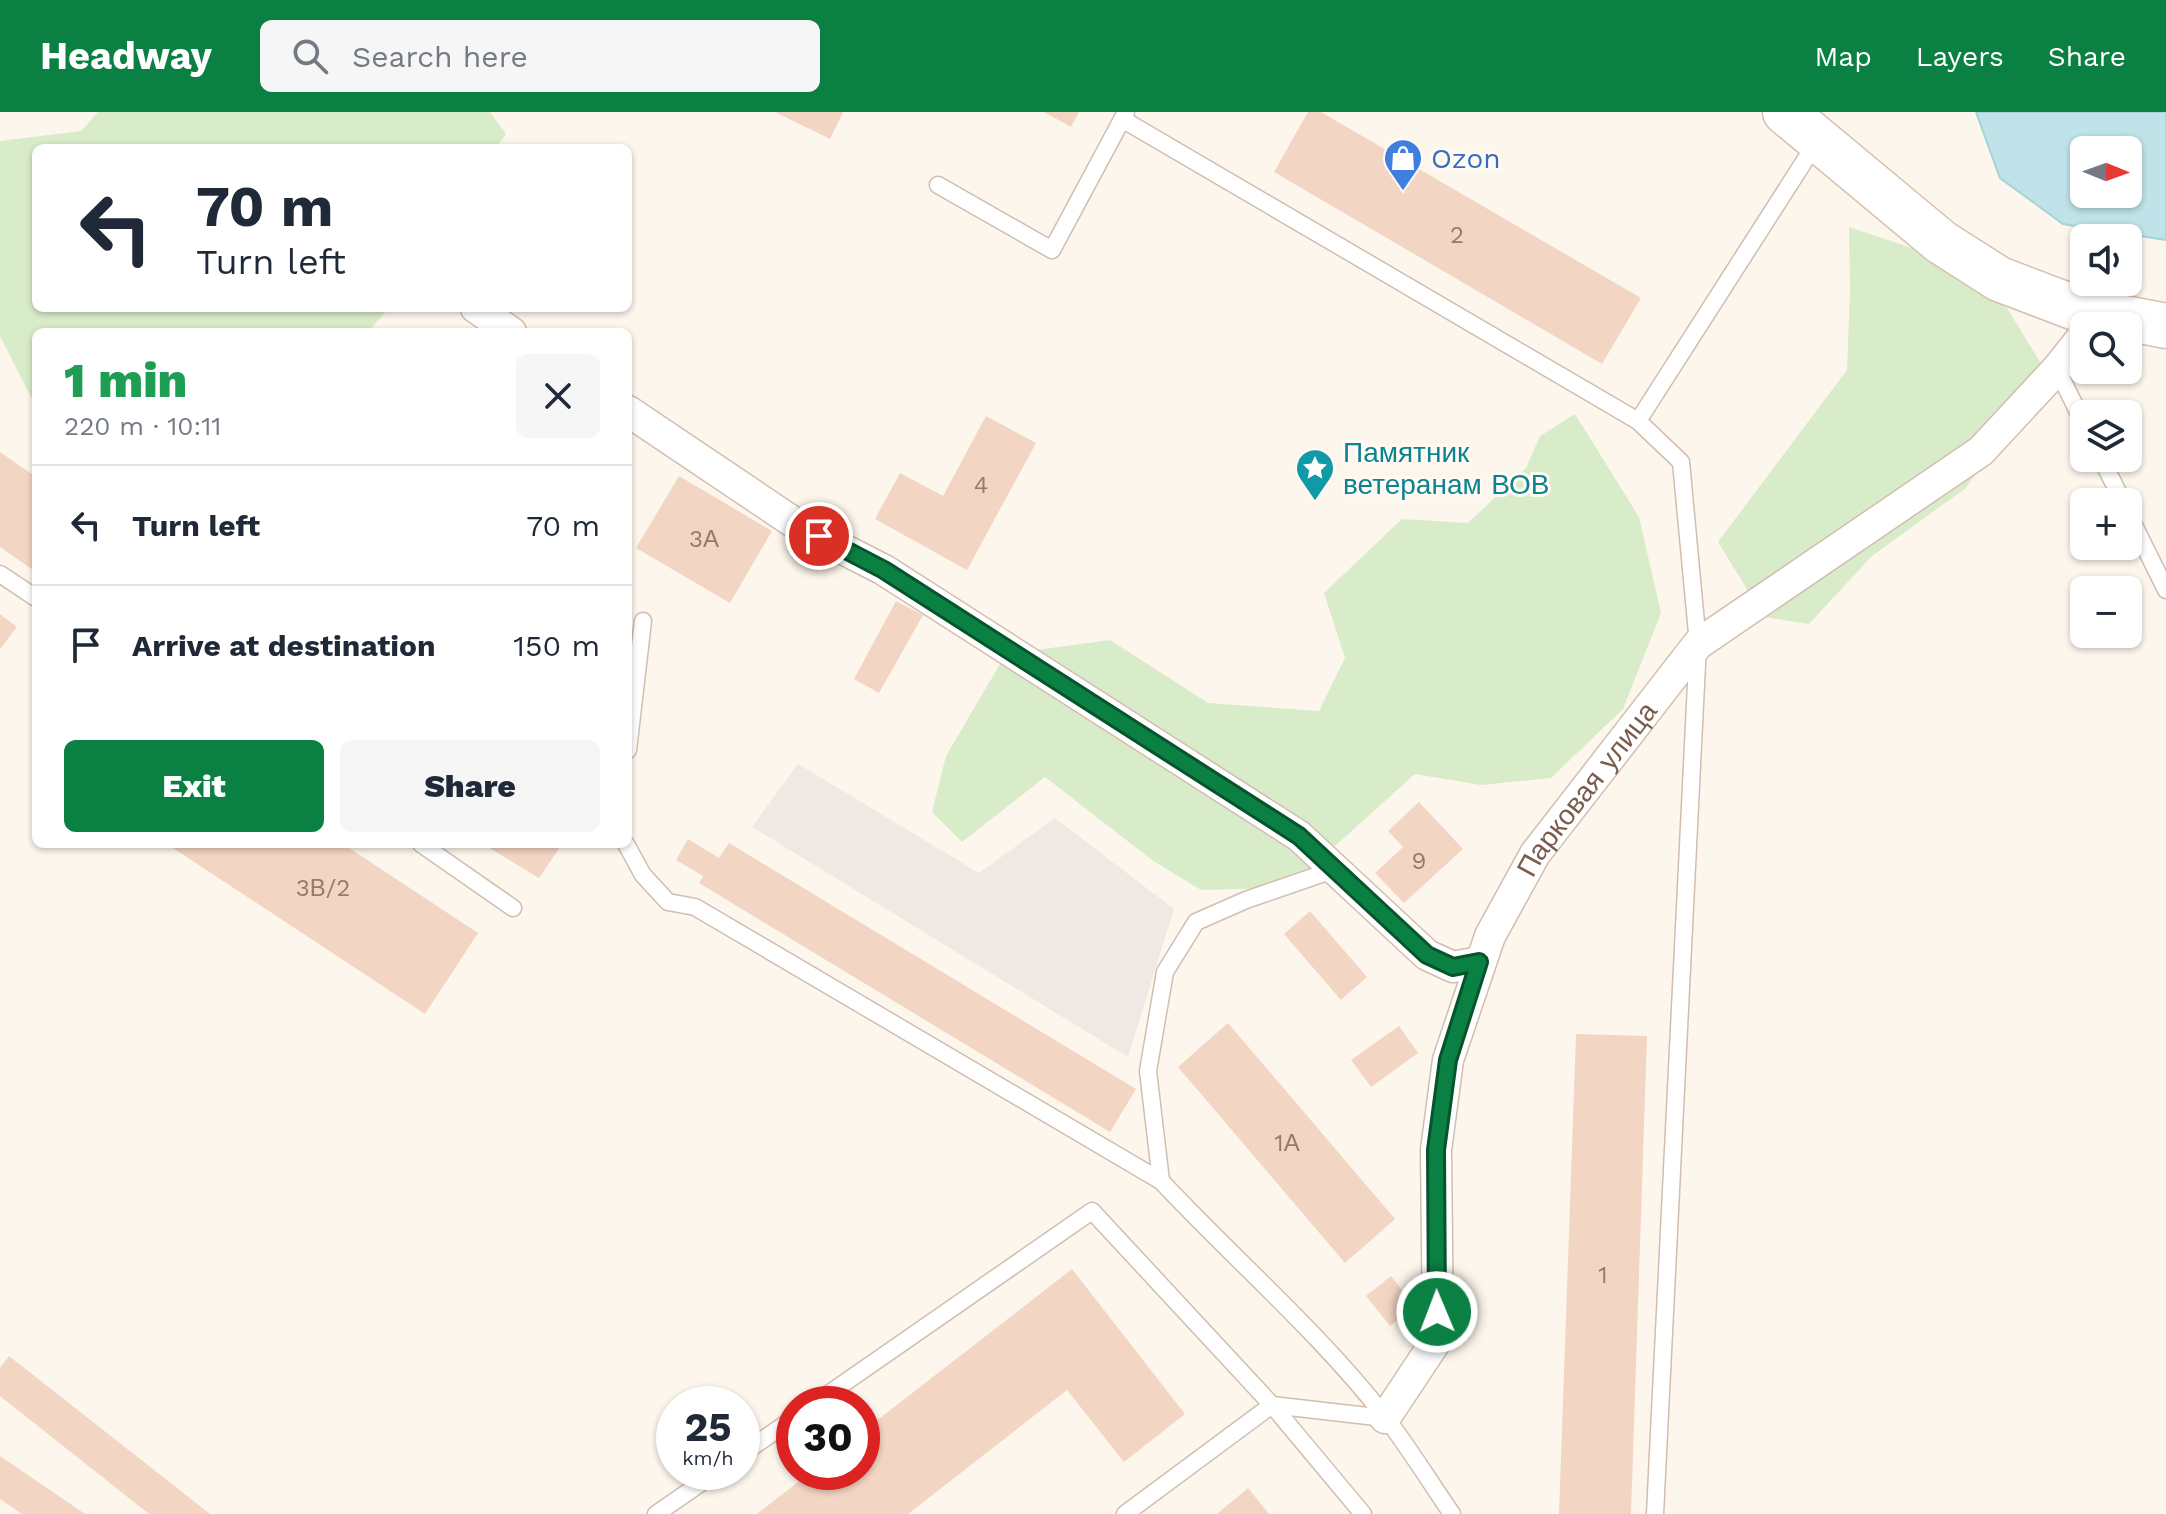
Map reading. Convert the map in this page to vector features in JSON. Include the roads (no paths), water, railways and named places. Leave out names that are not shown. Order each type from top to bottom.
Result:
[{"type":"main road","points":[[1785,112],[1941,242],[1999,279],[2081,312]]},
{"type":"main road","points":[[2142,326],[2166,326]]},
{"type":"street","points":[[482,312],[505,328]]},
{"type":"street","name":"Парковая улица","points":[[1385,1418],[1438,1338],[1436,1150],[1448,1060],[1479,962],[1535,854],[1698,644],[1981,451],[2070,353]]},
{"type":"street","points":[[632,414],[802,528],[884,570],[1299,836],[1427,955],[1453,967],[1479,962]]},
{"type":"lane","points":[[938,185],[1052,250],[1124,115],[1638,421],[1681,462],[1698,644],[1655,1514]]},
{"type":"lane","points":[[1638,421],[1818,140]]},
{"type":"lane","points":[[2057,369],[2072,400]]},
{"type":"lane","points":[[2142,541],[2166,590]]},
{"type":"lane","points":[[0,574],[32,595]]},
{"type":"lane","points":[[632,716],[643,621]]},
{"type":"lane","points":[[427,848],[513,908]]},
{"type":"lane","points":[[628,848],[643,875],[668,902],[695,907],[1161,1181],[1267,1287],[1385,1418],[1452,1514]]},
{"type":"lane","points":[[1161,1181],[1148,1071],[1165,972],[1196,922],[1246,900],[1336,869]]},
{"type":"lane","points":[[840,1386],[1092,1211],[1272,1405],[1363,1514]]},
{"type":"lane","points":[[1125,1514],[1272,1405],[1385,1418]]},
{"type":"lane","points":[[656,1514],[691,1490]]},
{"type":"water","points":[[1976,112],[2166,112],[2166,240],[2142,236],[2142,224],[2063,224],[2000,178]]},
{"type":"place","name":"Ozon","points":[[1403,192]]},
{"type":"place","name":"Памятник ветеранам ВОВ","points":[[1315,502]]}]
